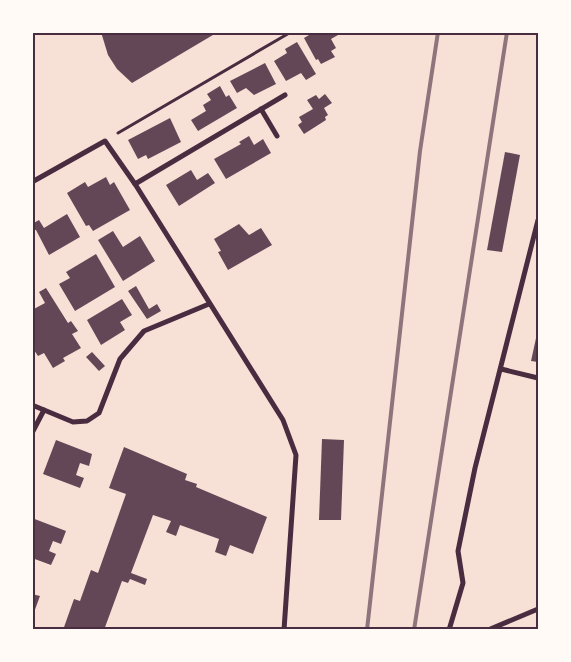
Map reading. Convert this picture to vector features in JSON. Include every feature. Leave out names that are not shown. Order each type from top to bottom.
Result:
[{"type":"street","points":[[135,184],[285,95]]},
{"type":"street","points":[[261,109],[277,136]]},
{"type":"street","points":[[32,182],[105,141],[135,184],[283,420],[296,455],[284,630]]},
{"type":"street","points":[[449,630],[463,583],[458,551],[475,468],[538,220]]},
{"type":"street","points":[[32,406],[73,422],[86,421],[99,413],[120,359],[144,330],[209,304]]},
{"type":"street","points":[[501,369],[538,378]]},
{"type":"street","points":[[32,433],[44,410]]},
{"type":"street","points":[[488,630],[538,609]]},
{"type":"path","points":[[105,141],[290,32]]},
{"type":"building","points":[[101,32],[218,32],[132,83],[117,69],[108,55]]},
{"type":"building","points":[[314,32],[336,32],[338,35],[331,39],[336,48],[331,51],[335,57],[321,64],[318,59],[316,60],[304,38]]},
{"type":"building","points":[[297,42],[316,74],[306,80],[301,73],[286,81],[274,61],[287,53],[285,49]]},
{"type":"building","points":[[265,63],[276,84],[254,95],[246,88],[237,93],[230,81]]},
{"type":"building","points":[[220,86],[226,97],[229,95],[237,108],[198,131],[191,120],[206,111],[203,105],[211,100],[207,94]]},
{"type":"building","points":[[325,94],[332,103],[324,108],[328,115],[325,117],[326,120],[304,134],[298,125],[302,122],[299,117],[313,109],[307,100],[316,95],[319,99]]},
{"type":"building","points":[[170,118],[181,142],[148,159],[146,155],[138,159],[128,140]]},
{"type":"building","points":[[249,136],[254,145],[263,139],[271,153],[226,179],[214,159],[241,144],[239,142]]},
{"type":"building","points":[[505,152],[520,155],[502,252],[487,250]]},
{"type":"building","points":[[191,170],[197,180],[208,173],[215,183],[179,206],[166,185]]},
{"type":"building","points":[[106,177],[110,185],[114,182],[130,210],[93,231],[89,225],[86,226],[67,193],[85,182],[88,187]]},
{"type":"building","points":[[67,214],[80,237],[49,255],[36,230],[32,229],[32,224],[39,220],[44,228]]},
{"type":"building","points":[[239,224],[249,235],[261,228],[272,245],[228,270],[218,252],[221,251],[214,239]]},
{"type":"building","points":[[113,231],[123,247],[140,236],[155,261],[123,281],[98,240]]},
{"type":"building","points":[[96,254],[115,287],[75,311],[59,284],[70,278],[66,272]]},
{"type":"building","points":[[136,286],[149,309],[157,304],[161,311],[147,319],[128,291]]},
{"type":"building","points":[[46,288],[68,323],[71,321],[78,331],[72,334],[81,348],[63,358],[65,361],[53,368],[44,353],[38,356],[32,347],[32,310],[45,303],[39,292]]},
{"type":"building","points":[[122,299],[132,315],[120,322],[125,330],[101,345],[87,320]]},
{"type":"building","points":[[538,329],[538,362],[531,361]]},
{"type":"building","points":[[92,352],[105,366],[99,371],[86,357]]},
{"type":"building","points":[[322,439],[344,440],[341,520],[319,520]]},
{"type":"building","points":[[56,440],[92,454],[89,466],[80,463],[76,475],[84,478],[80,488],[43,474]]},
{"type":"building","points":[[124,447],[187,474],[185,480],[197,484],[196,487],[267,517],[253,554],[230,545],[226,556],[215,552],[219,539],[180,525],[176,536],[166,532],[171,521],[153,515],[131,573],[147,579],[145,585],[130,579],[128,583],[122,581],[104,630],[63,630],[74,599],[80,601],[91,570],[98,573],[126,494],[109,488]]},
{"type":"building","points":[[32,518],[66,531],[61,544],[53,541],[49,551],[56,554],[51,565],[32,558]]},
{"type":"building","points":[[32,594],[40,596],[33,615],[32,615]]},
{"type":"railway","points":[[367,630],[420,151],[438,32]]},
{"type":"railway","points":[[414,630],[507,32]]}]
